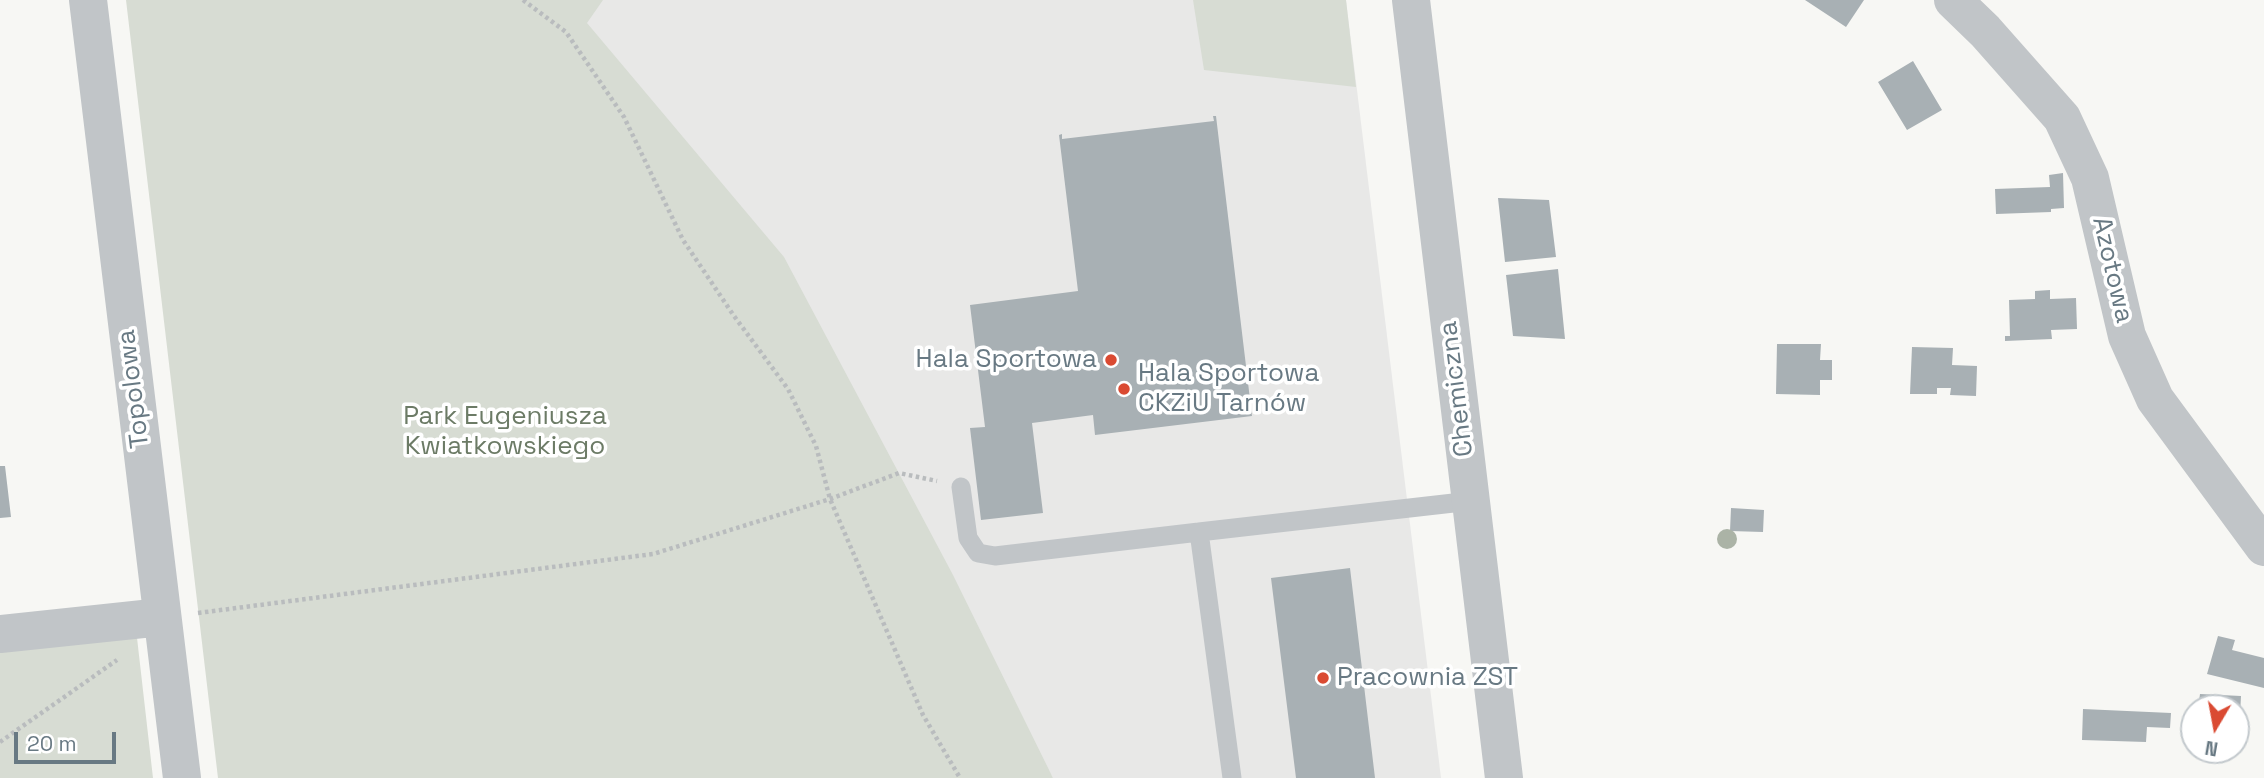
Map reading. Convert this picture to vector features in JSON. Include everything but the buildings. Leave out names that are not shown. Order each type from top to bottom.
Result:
[{"type":"street","name":"Topolowa","points":[[88,0],[182,778]]},
{"type":"street","name":"Chemiczna","points":[[1411,0],[1504,778]]},
{"type":"street","name":"Azotowa","points":[[1953,0],[1985,31],[2062,118],[2091,178],[2127,336],[2155,399],[2264,547]]},
{"type":"street","points":[[0,634],[162,617]]},
{"type":"lane","points":[[961,487],[968,538],[978,553],[995,556],[1471,500]]},
{"type":"lane","points":[[1199,532],[1232,778]]},
{"type":"path","points":[[523,0],[566,32],[624,117],[683,240],[788,389],[816,446],[830,499],[923,715],[960,778]]},
{"type":"path","points":[[162,617],[653,554],[830,499],[899,473],[961,487]]},
{"type":"path","points":[[0,742],[119,659]]},
{"type":"shaded area","name":"Hala Sportowa CKZiU Tarnów","points":[[568,0],[1346,0],[1441,778],[1053,778]]},
{"type":"green space","name":"Park Eugeniusza Kwiatkowskiego","points":[[126,0],[603,0],[587,23],[784,257],[953,575],[1053,778],[218,778]]},
{"type":"green space","points":[[1193,0],[1346,0],[1356,87],[1204,70]]},
{"type":"green space","points":[[136,629],[153,778],[0,778],[0,645]]},
{"type":"place","name":"Hala Sportowa","points":[[1111,360]]},
{"type":"place","name":"Hala Sportowa CKZiU Tarnów","points":[[1124,389]]},
{"type":"place","name":"Pracownia ZST","points":[[1323,678]]}]
